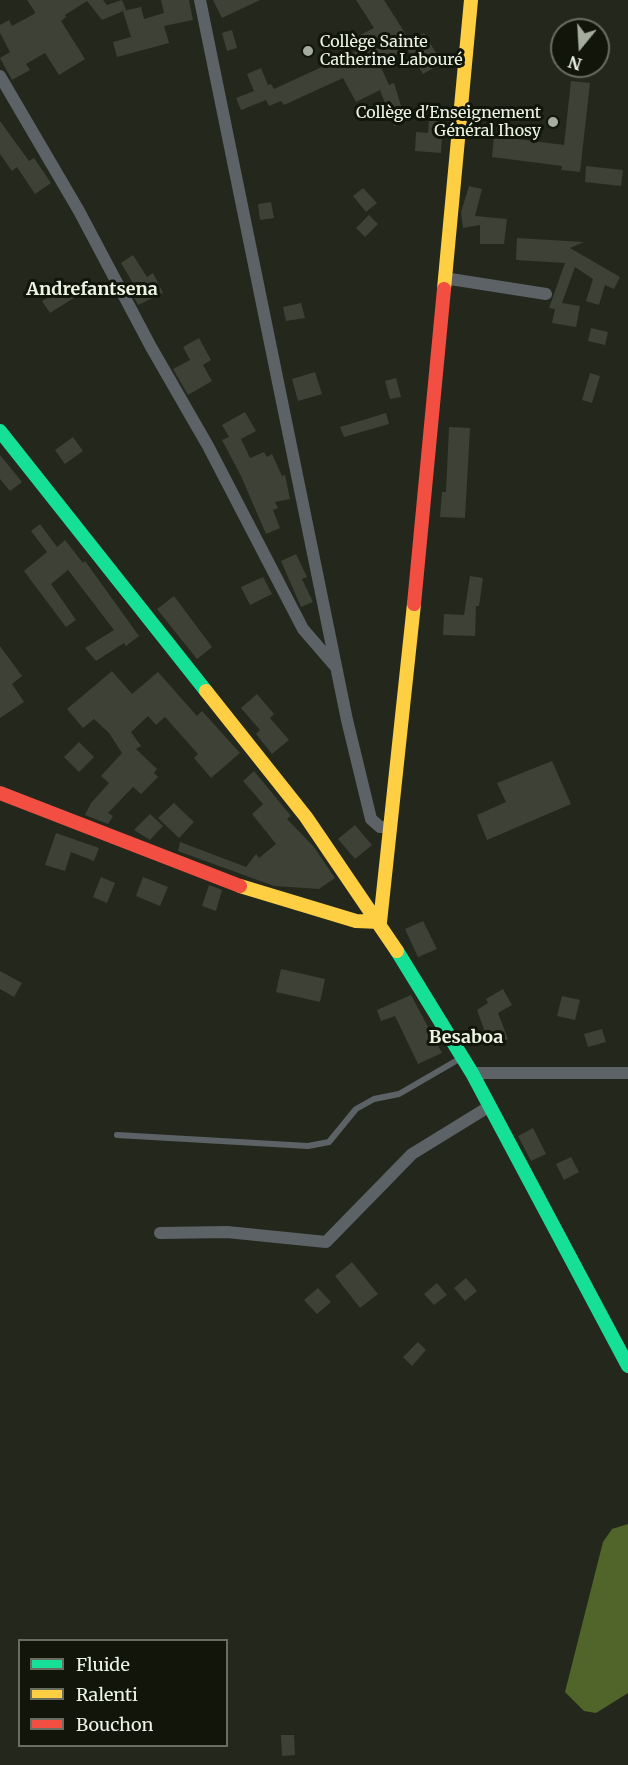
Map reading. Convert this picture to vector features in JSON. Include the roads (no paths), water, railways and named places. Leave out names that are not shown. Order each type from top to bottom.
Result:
[{"type":"street","points":[[200,0],[337,668],[371,819],[380,826],[391,827]]},
{"type":"street","points":[[380,922],[471,0]]},
{"type":"street","points":[[0,76],[79,211],[151,347],[208,446],[303,629],[337,668]]},
{"type":"street","points":[[444,278],[546,294]]},
{"type":"street","points":[[0,431],[306,817],[380,922],[461,1058],[472,1072],[628,1366]]},
{"type":"street","points":[[0,794],[245,888],[356,921],[380,922]]},
{"type":"street","points":[[472,1072],[628,1073]]},
{"type":"street","points":[[160,1233],[227,1232],[326,1242],[412,1154],[490,1106]]},
{"type":"lane","points":[[117,1135],[308,1146],[329,1142],[356,1109],[374,1099],[399,1094],[461,1058]]},
{"type":"place","name":"Collège Sainte Catherine Labouré","points":[[308,51]]},
{"type":"place","name":"Collège d'Enseignement Général Ihosy","points":[[553,122]]},
{"type":"district","name":"Andrefantsena","points":[[92,290]]},
{"type":"district","name":"Besaboa","points":[[466,1038]]}]
